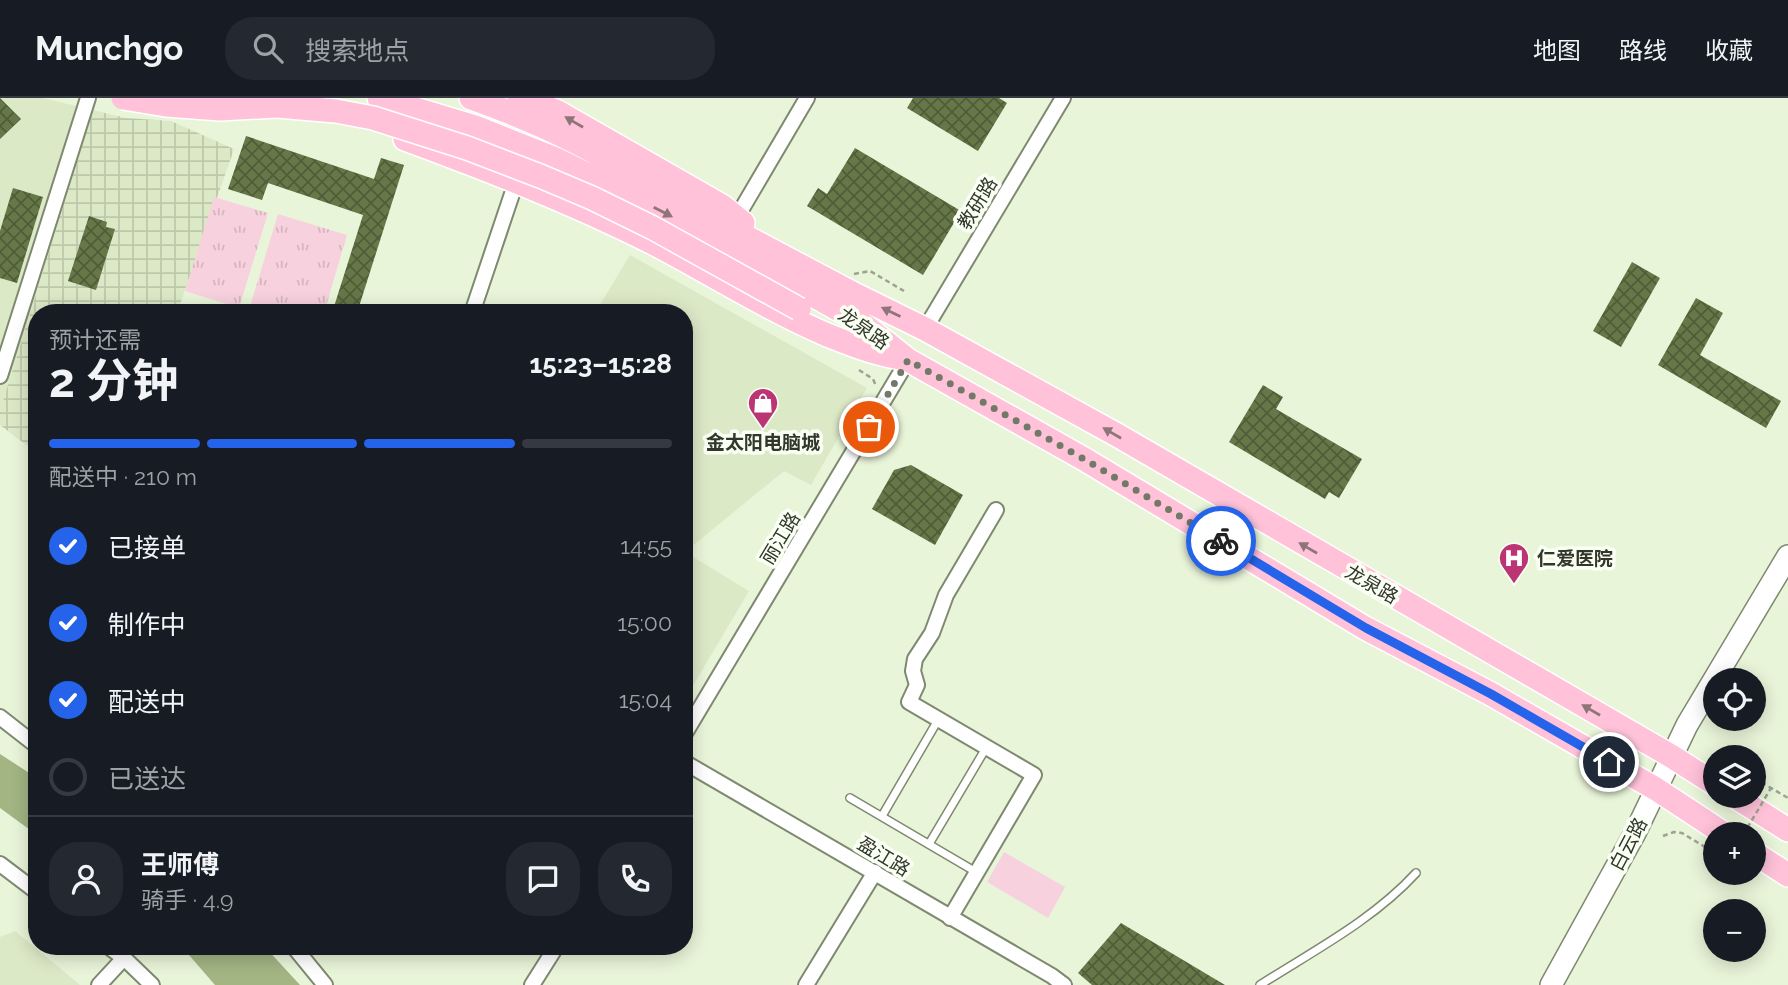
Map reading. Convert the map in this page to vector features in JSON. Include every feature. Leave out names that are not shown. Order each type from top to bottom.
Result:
[{"type":"main road","points":[[123,98],[166,105],[220,109],[277,106],[336,111],[373,118],[467,148],[592,198],[653,228],[799,309],[908,360]]},
{"type":"main road","points":[[298,98],[590,212],[797,322],[859,348],[908,360]]},
{"type":"main road","name":"龙泉路","points":[[379,98],[475,127],[563,149],[600,155],[652,187],[925,329],[1116,435],[1703,776]]},
{"type":"main road","name":"龙泉路","points":[[423,98],[478,115],[563,149],[671,216],[859,321],[908,360],[1084,459],[1366,628],[1491,694],[1656,789],[1706,822]]},
{"type":"main road","points":[[471,98],[514,113],[563,149]]},
{"type":"main road","points":[[519,98],[556,111],[722,205],[774,251]]},
{"type":"main road","name":"白云路","points":[[1551,985],[1634,833],[1694,714],[1788,556]]},
{"type":"main road","points":[[1753,808],[1788,830]]},
{"type":"main road","points":[[1766,861],[1788,875]]},
{"type":"street","points":[[0,376],[88,98]]},
{"type":"street","points":[[737,217],[807,98]]},
{"type":"street","name":"教研路","points":[[925,329],[1063,98]]},
{"type":"street","points":[[475,304],[516,181]]},
{"type":"street","name":"丽江路","points":[[693,720],[908,360]]},
{"type":"street","points":[[950,918],[1034,775],[909,702],[917,685],[913,671],[915,659],[932,633],[946,595],[996,510]]},
{"type":"street","points":[[0,717],[28,739]]},
{"type":"street","name":"盈江路","points":[[693,767],[1064,985]]},
{"type":"street","points":[[0,864],[28,885]]},
{"type":"street","points":[[806,985],[875,872]]},
{"type":"street","points":[[120,955],[152,985]]},
{"type":"street","points":[[301,955],[325,985]]},
{"type":"street","points":[[533,985],[551,955]]},
{"type":"street","points":[[99,985],[124,958]]},
{"type":"lane","points":[[882,817],[938,719]]},
{"type":"lane","points":[[929,844],[986,747]]},
{"type":"lane","points":[[850,797],[977,873]]},
{"type":"lane","points":[[1260,985],[1366,918],[1416,873]]},
{"type":"path","points":[[870,271],[904,291]]},
{"type":"path","points":[[859,370],[873,379],[876,386]]},
{"type":"path","points":[[1766,785],[1788,798]]},
{"type":"path","points":[[1751,822],[1771,788]]},
{"type":"path","points":[[1663,836],[1674,832],[1682,833],[1703,846]]},
{"type":"shaded area","points":[[0,98],[43,98],[93,110],[33,304],[28,304],[28,320],[0,411]]},
{"type":"shaded area","points":[[93,110],[126,118],[171,121],[234,149],[180,304],[33,304]]},
{"type":"shaded area","name":"金太阳电脑城","points":[[630,255],[867,388],[811,485],[784,471],[693,545],[693,304],[600,304]]},
{"type":"shaded area","points":[[28,320],[28,446],[0,425],[0,411]]},
{"type":"shaded area","name":"金太阳电脑城","points":[[693,557],[749,591],[693,686]]},
{"type":"shaded area","points":[[0,754],[28,772],[28,828],[0,808]]},
{"type":"shaded area","points":[[15,931],[28,942],[28,955],[44,955],[80,985],[0,985],[0,937]]},
{"type":"shaded area","points":[[189,955],[272,955],[300,985],[215,985]]},
{"type":"green space","points":[[214,197],[268,213],[240,304],[226,304],[185,291]]},
{"type":"green space","points":[[278,214],[347,235],[327,304],[251,304]]},
{"type":"green space","points":[[1004,852],[1065,887],[1048,918],[987,882]]},
{"type":"building","points":[[0,98],[21,119],[0,139]]},
{"type":"building","points":[[913,98],[999,98],[1007,103],[978,151],[907,108]]},
{"type":"building","points":[[246,136],[374,179],[381,158],[404,165],[360,304],[335,304],[363,215],[268,183],[262,200],[228,189]]},
{"type":"building","points":[[855,148],[961,211],[923,275],[807,206],[818,188],[827,194]]},
{"type":"building","points":[[13,188],[43,197],[17,283],[0,278],[0,231]]},
{"type":"building","points":[[89,216],[107,222],[106,227],[115,229],[96,290],[68,281]]},
{"type":"building","points":[[1632,262],[1660,278],[1621,347],[1593,331]]},
{"type":"building","points":[[1696,298],[1723,313],[1700,355],[1781,401],[1766,428],[1658,365]]},
{"type":"building","points":[[1263,385],[1283,397],[1276,409],[1362,459],[1339,498],[1329,492],[1325,499],[1229,442]]},
{"type":"building","points":[[911,465],[963,495],[935,545],[872,509],[894,470]]},
{"type":"building","points":[[1121,923],[1225,985],[1092,985],[1078,973]]},
{"type":"way so far","points":[[869,427],[908,360],[1084,459],[1221,541]]},
{"type":"place","name":"金太阳电脑城","points":[[763,430]]},
{"type":"place","name":"仁爱医院","points":[[1514,585]]},
{"type":"route","points":[[1221,541],[1366,628],[1491,694],[1609,762]]}]
